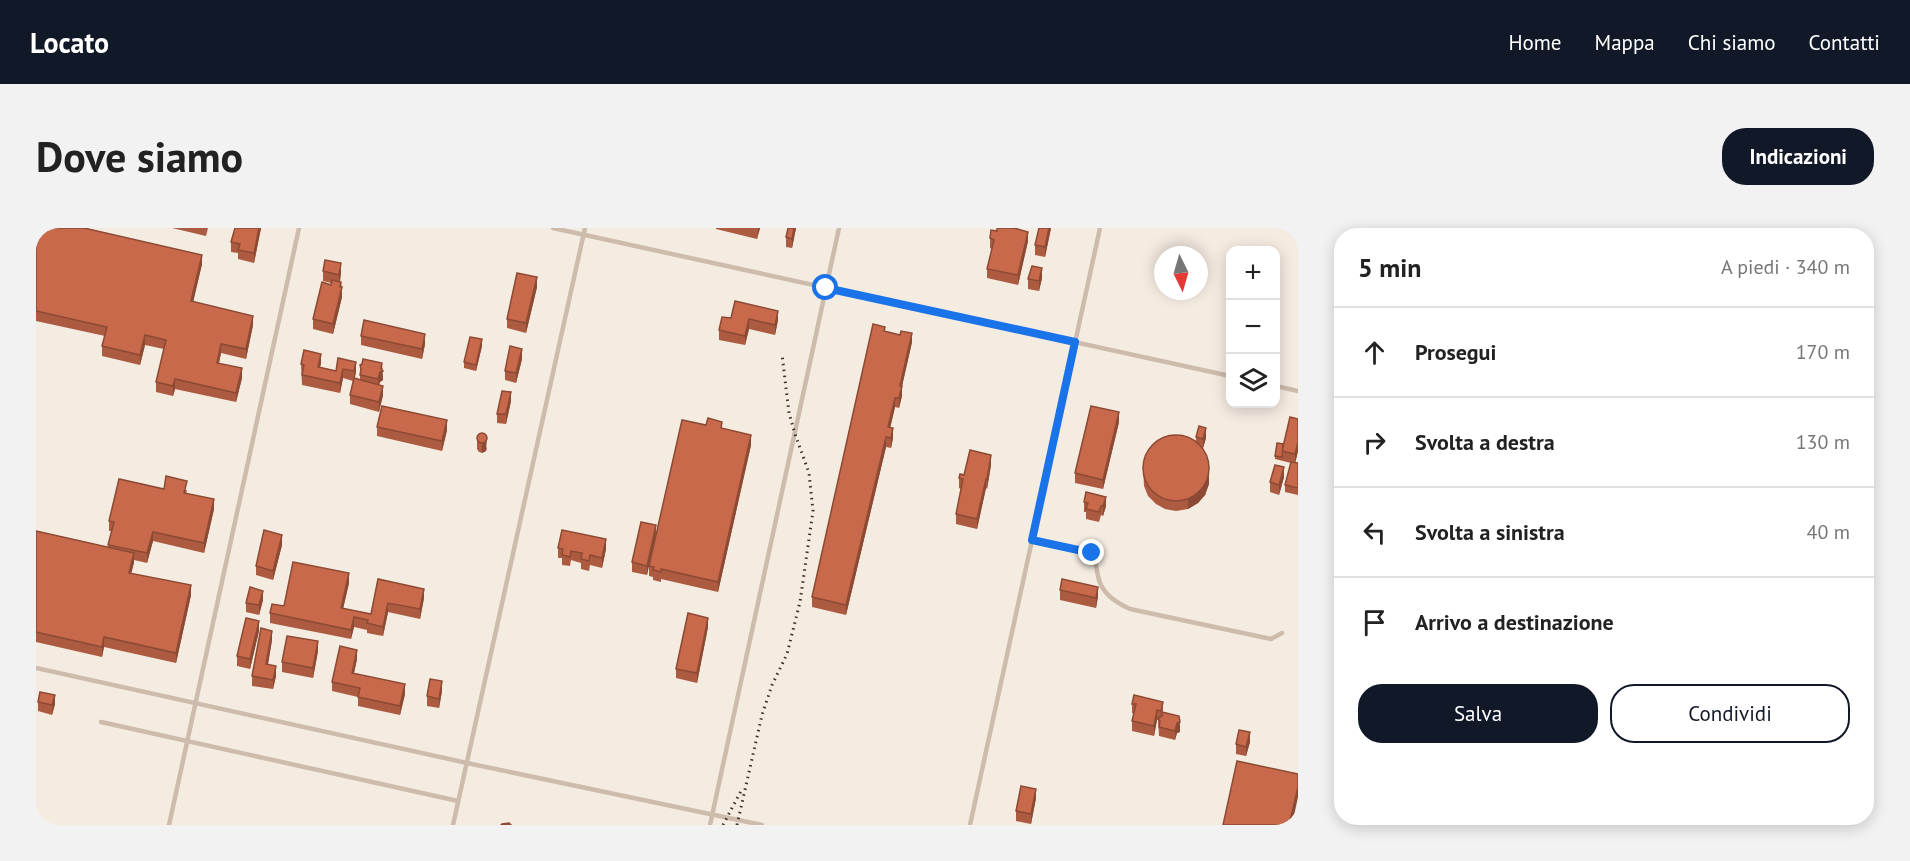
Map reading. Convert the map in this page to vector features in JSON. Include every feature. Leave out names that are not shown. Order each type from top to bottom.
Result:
[{"type":"lane","points":[[170,825],[298,228]]},
{"type":"lane","points":[[553,228],[1226,375]]},
{"type":"lane","points":[[453,825],[585,228]]},
{"type":"lane","points":[[710,825],[839,228]]},
{"type":"lane","points":[[970,825],[1100,228]]},
{"type":"lane","points":[[1280,387],[1298,391]]},
{"type":"lane","points":[[1032,540],[1092,553],[1097,562],[1098,577],[1105,592],[1115,602],[1130,609],[1271,639],[1282,633]]},
{"type":"lane","points":[[36,668],[762,825]]},
{"type":"lane","points":[[101,722],[458,801]]},
{"type":"building","points":[[36,228],[84,228],[202,255],[191,301],[253,316],[246,349],[221,344],[217,363],[242,368],[236,393],[175,379],[173,386],[156,382],[166,340],[145,335],[140,355],[102,346],[107,327],[36,311]]},
{"type":"building","points":[[235,228],[259,228],[254,253],[238,250],[240,244],[231,242]]},
{"type":"building","points":[[788,228],[794,228],[792,239],[786,237]]},
{"type":"building","points":[[997,228],[1014,228],[1028,232],[1018,275],[987,269],[994,240],[990,238],[991,230],[997,231]]},
{"type":"building","points":[[1039,228],[1049,228],[1045,247],[1035,245]]},
{"type":"building","points":[[325,260],[341,263],[339,275],[323,271]]},
{"type":"building","points":[[1032,266],[1042,268],[1039,281],[1028,279]]},
{"type":"building","points":[[517,273],[537,277],[526,323],[507,319]]},
{"type":"building","points":[[332,280],[341,282],[340,287],[342,287],[333,324],[313,319],[322,282],[331,285]]},
{"type":"building","points":[[735,301],[778,311],[775,325],[749,319],[745,336],[719,330],[722,317],[731,318]]},
{"type":"building","points":[[364,320],[425,334],[422,349],[361,336]]},
{"type":"building","points":[[873,324],[885,327],[884,331],[900,335],[901,331],[912,333],[899,398],[895,398],[888,427],[893,428],[891,438],[886,437],[846,605],[812,597]]},
{"type":"building","points":[[470,337],[482,339],[476,365],[464,362]]},
{"type":"building","points":[[510,346],[522,349],[516,373],[505,371]]},
{"type":"building","points":[[304,350],[321,354],[318,367],[336,371],[338,358],[356,362],[354,371],[343,369],[340,383],[302,375],[304,365],[301,364]]},
{"type":"building","points":[[363,359],[382,363],[383,371],[380,372],[378,379],[360,375],[360,365]]},
{"type":"building","points":[[354,378],[383,386],[379,402],[350,395]]},
{"type":"building","points":[[502,391],[511,392],[506,414],[497,414]]},
{"type":"building","points":[[382,406],[447,420],[442,441],[377,427]]},
{"type":"building","points":[[1091,406],[1119,412],[1103,480],[1075,473]]},
{"type":"building","points":[[1290,417],[1298,419],[1298,442],[1295,454],[1282,451]]},
{"type":"building","points":[[708,418],[722,422],[721,428],[751,435],[718,582],[661,569],[661,572],[649,566],[682,420],[706,425]]},
{"type":"building","points":[[1199,426],[1206,428],[1203,439],[1196,437]]},
{"type":"building","points":[[482,433],[487,438],[482,443],[477,438]]},
{"type":"building","points":[[1176,435],[1189,437],[1204,450],[1209,468],[1207,481],[1194,496],[1176,501],[1163,499],[1148,486],[1143,468],[1145,455],[1158,440]]},
{"type":"building","points":[[1277,443],[1283,444],[1282,457],[1275,456]]},
{"type":"building","points":[[970,450],[991,455],[977,519],[956,514],[963,479],[959,478],[960,474],[964,475]]},
{"type":"building","points":[[1291,462],[1298,463],[1298,488],[1285,485]]},
{"type":"building","points":[[1275,465],[1284,467],[1279,485],[1270,482]]},
{"type":"building","points":[[166,476],[187,481],[184,493],[214,499],[204,543],[153,532],[147,553],[108,545],[114,522],[109,521],[119,479],[164,489]]},
{"type":"building","points":[[1086,492],[1106,497],[1099,512],[1086,509],[1088,503],[1084,502]]},
{"type":"building","points":[[641,522],[656,525],[647,566],[632,562]]},
{"type":"building","points":[[264,530],[282,535],[273,571],[256,566]]},
{"type":"building","points":[[562,530],[606,539],[602,558],[590,555],[589,561],[581,559],[582,553],[571,551],[570,557],[562,555],[563,549],[558,548]]},
{"type":"building","points":[[36,531],[134,553],[129,573],[191,585],[176,653],[104,637],[102,647],[36,632]]},
{"type":"building","points":[[293,562],[349,573],[341,608],[371,614],[378,579],[424,589],[420,609],[388,603],[383,627],[354,617],[351,630],[270,613],[272,604],[284,606]]},
{"type":"building","points":[[1062,579],[1098,587],[1096,598],[1060,590]]},
{"type":"building","points":[[250,587],[263,591],[259,605],[246,603]]},
{"type":"building","points":[[688,613],[708,618],[697,673],[676,669]]},
{"type":"building","points":[[246,618],[259,621],[250,659],[237,656]]},
{"type":"building","points":[[261,628],[272,631],[266,664],[276,666],[273,680],[252,676]]},
{"type":"building","points":[[287,636],[318,641],[313,668],[282,662]]},
{"type":"building","points":[[340,646],[357,650],[352,673],[405,684],[400,706],[358,697],[360,688],[332,682]]},
{"type":"building","points":[[430,679],[442,681],[439,699],[427,696]]},
{"type":"building","points":[[40,692],[55,695],[52,705],[38,702]]},
{"type":"building","points":[[1134,695],[1163,702],[1161,711],[1157,710],[1154,726],[1132,721],[1136,704],[1132,704]]},
{"type":"building","points":[[1162,712],[1179,716],[1180,722],[1177,723],[1175,731],[1159,727],[1158,718],[1162,716]]},
{"type":"building","points":[[1239,730],[1250,732],[1246,747],[1236,744]]},
{"type":"building","points":[[1237,761],[1298,774],[1298,787],[1289,825],[1223,825]]},
{"type":"building","points":[[1021,786],[1036,789],[1031,814],[1016,811]]},
{"type":"railway","points":[[737,825],[762,715],[772,685],[787,654],[800,602],[813,511],[809,473],[789,413],[782,354]]},
{"type":"railway","points":[[723,825],[741,791]]},
{"type":"route","points":[[826,288],[1075,342],[1032,540],[1092,553]]}]
